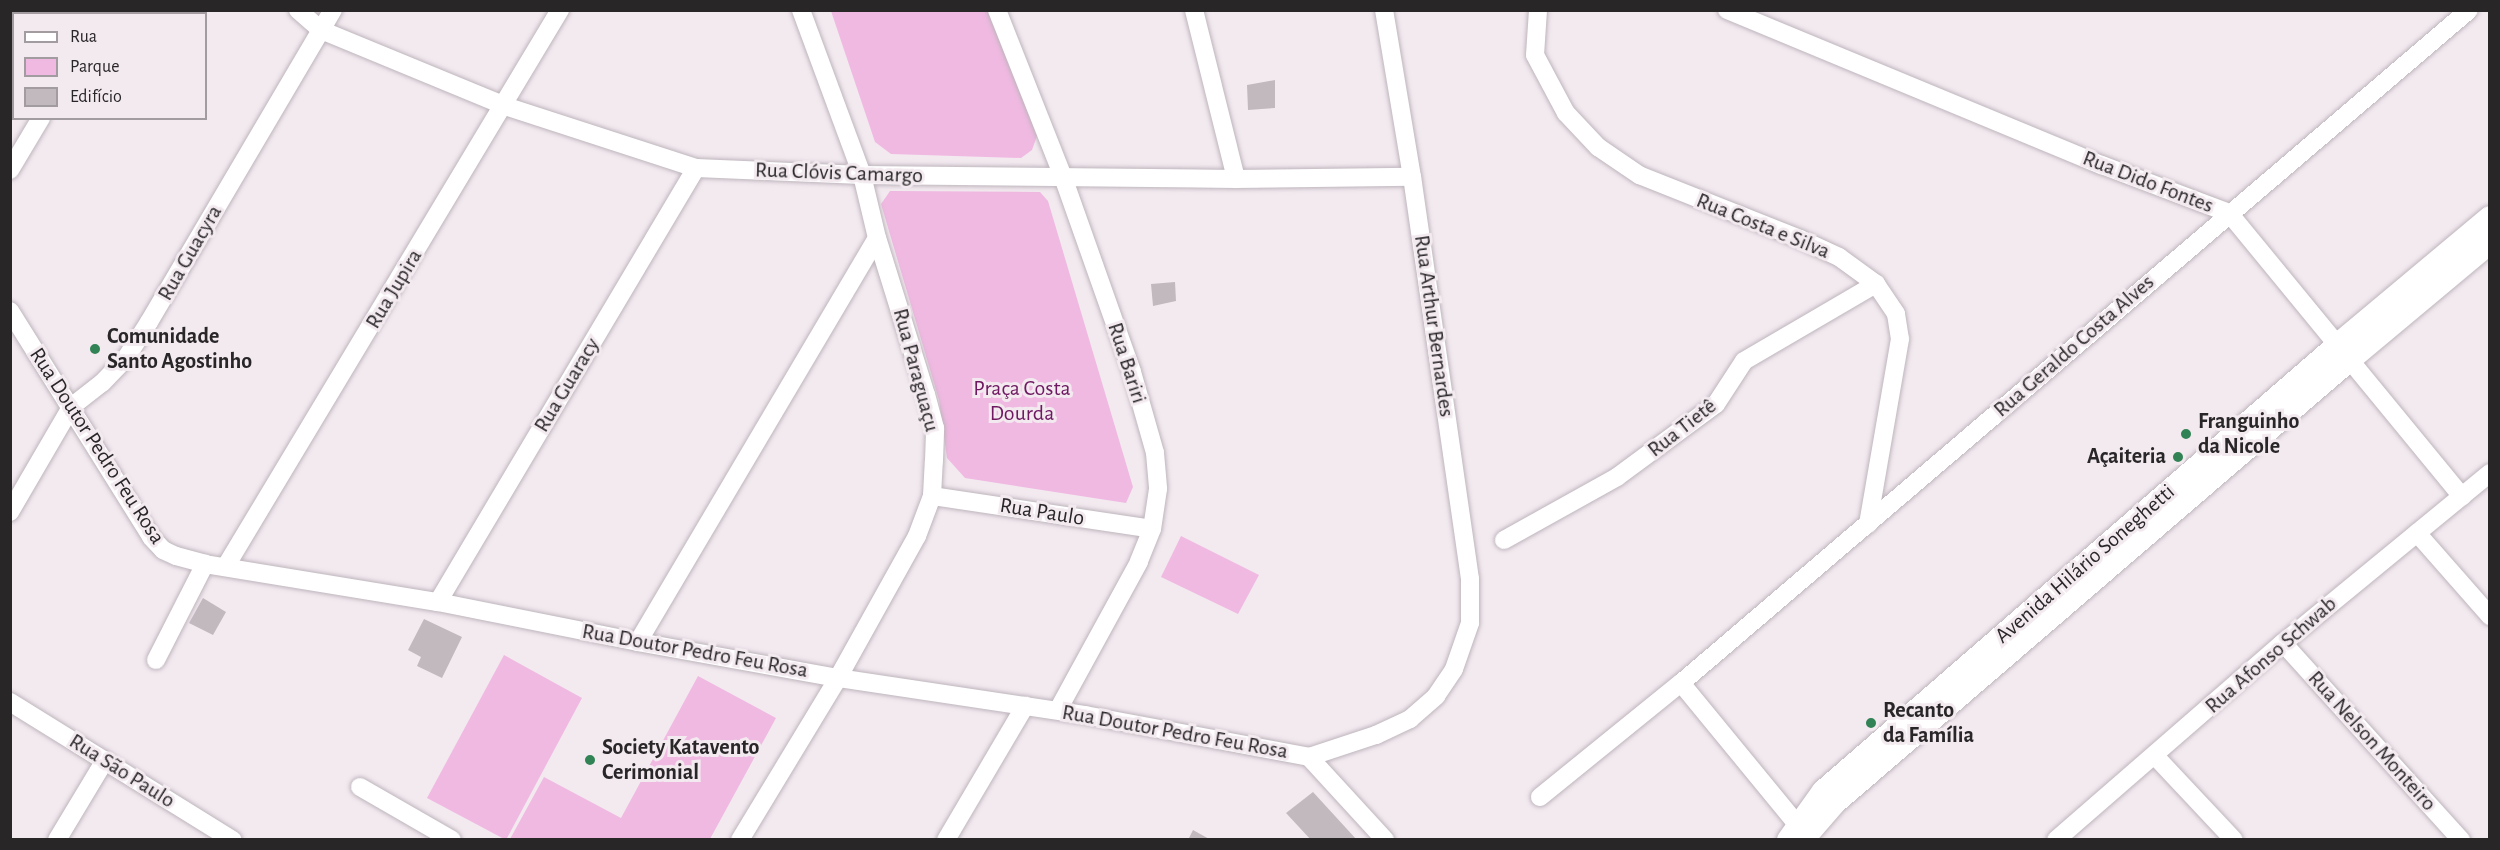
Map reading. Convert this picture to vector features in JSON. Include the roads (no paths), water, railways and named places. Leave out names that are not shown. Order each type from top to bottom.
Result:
[{"type":"street","name":"Rua Clóvis Camargo","points":[[298,10],[321,30],[505,106],[696,168],[862,175],[1412,177]]},
{"type":"street","name":"Rua Guacyra","points":[[10,512],[71,407],[102,383],[132,349],[333,10]]},
{"type":"street","name":"Rua Jupira","points":[[226,566],[505,106],[560,10]]},
{"type":"street","name":"Rua Paraguaçu","points":[[740,840],[838,678],[917,536],[932,495],[935,428],[877,238],[862,175],[801,10]]},
{"type":"street","name":"Rua Bariri","points":[[997,10],[1063,177],[1132,372],[1155,453],[1158,489],[1152,529],[1139,562],[1058,710]]},
{"type":"street","points":[[1194,10],[1236,178]]},
{"type":"street","name":"Rua Arthur Bernardes","points":[[1384,10],[1412,177],[1470,579],[1470,623],[1465,642]]},
{"type":"street","name":"Rua Costa e Silva","points":[[1538,10],[1535,55],[1566,113],[1598,147],[1639,176],[1712,207],[1800,239],[1839,257],[1876,284],[1896,314],[1900,339],[1868,524]]},
{"type":"street","name":"Rua Dido Fontes","points":[[1727,10],[2102,165],[2229,213],[2462,497]]},
{"type":"street","name":"Rua Geraldo Costa Alves","points":[[1540,797],[1681,683],[2469,10]]},
{"type":"street","points":[[10,170],[40,120]]},
{"type":"street","name":"Rua Guaracy","points":[[438,602],[696,168]]},
{"type":"street","name":"Avenida Hilário Soneghetti","points":[[1799,835],[1823,790],[2210,468],[2344,353],[2490,217]]},
{"type":"street","points":[[638,642],[877,238]]},
{"type":"street","name":"Avenida Hilário Soneghetti","points":[[2344,353],[2490,243]]},
{"type":"street","name":"Rua Tietê","points":[[1504,540],[1617,477],[1716,404],[1744,361],[1876,284]]},
{"type":"street","name":"Rua Doutor Pedro Feu Rosa","points":[[10,311],[156,543],[170,554],[205,564],[438,602],[638,642],[838,678],[1058,710],[1308,757],[1376,735],[1410,719],[1436,696],[1454,669],[1465,642]]},
{"type":"street","name":"Rua Afonso Schwab","points":[[2056,840],[2283,643],[2490,473]]},
{"type":"street","name":"Rua Paulo","points":[[932,495],[1152,529]]},
{"type":"street","points":[[2417,533],[2490,616]]},
{"type":"street","points":[[156,660],[205,564]]},
{"type":"street","name":"Rua Nelson Monteiro","points":[[2283,643],[2461,840]]},
{"type":"street","points":[[1681,683],[1799,835]]},
{"type":"street","name":"Rua São Paulo","points":[[10,702],[233,840]]},
{"type":"street","points":[[946,840],[1025,706]]},
{"type":"street","points":[[2155,756],[2234,840]]},
{"type":"street","points":[[1308,757],[1385,840]]},
{"type":"street","points":[[57,840],[105,760]]},
{"type":"street","points":[[360,787],[452,840]]},
{"type":"place","name":"Comunidade Santo Agostinho","points":[[95,349]]},
{"type":"place","name":"Franguinho da Nicole","points":[[2186,434]]},
{"type":"place","name":"Açaiteria","points":[[2178,457]]},
{"type":"place","name":"Recanto da Família","points":[[1871,723]]},
{"type":"place","name":"Society Katavento Cerimonial","points":[[590,760]]},
{"type":"park label","name":"Praça Costa Dourda","points":[[1022,401]]}]
